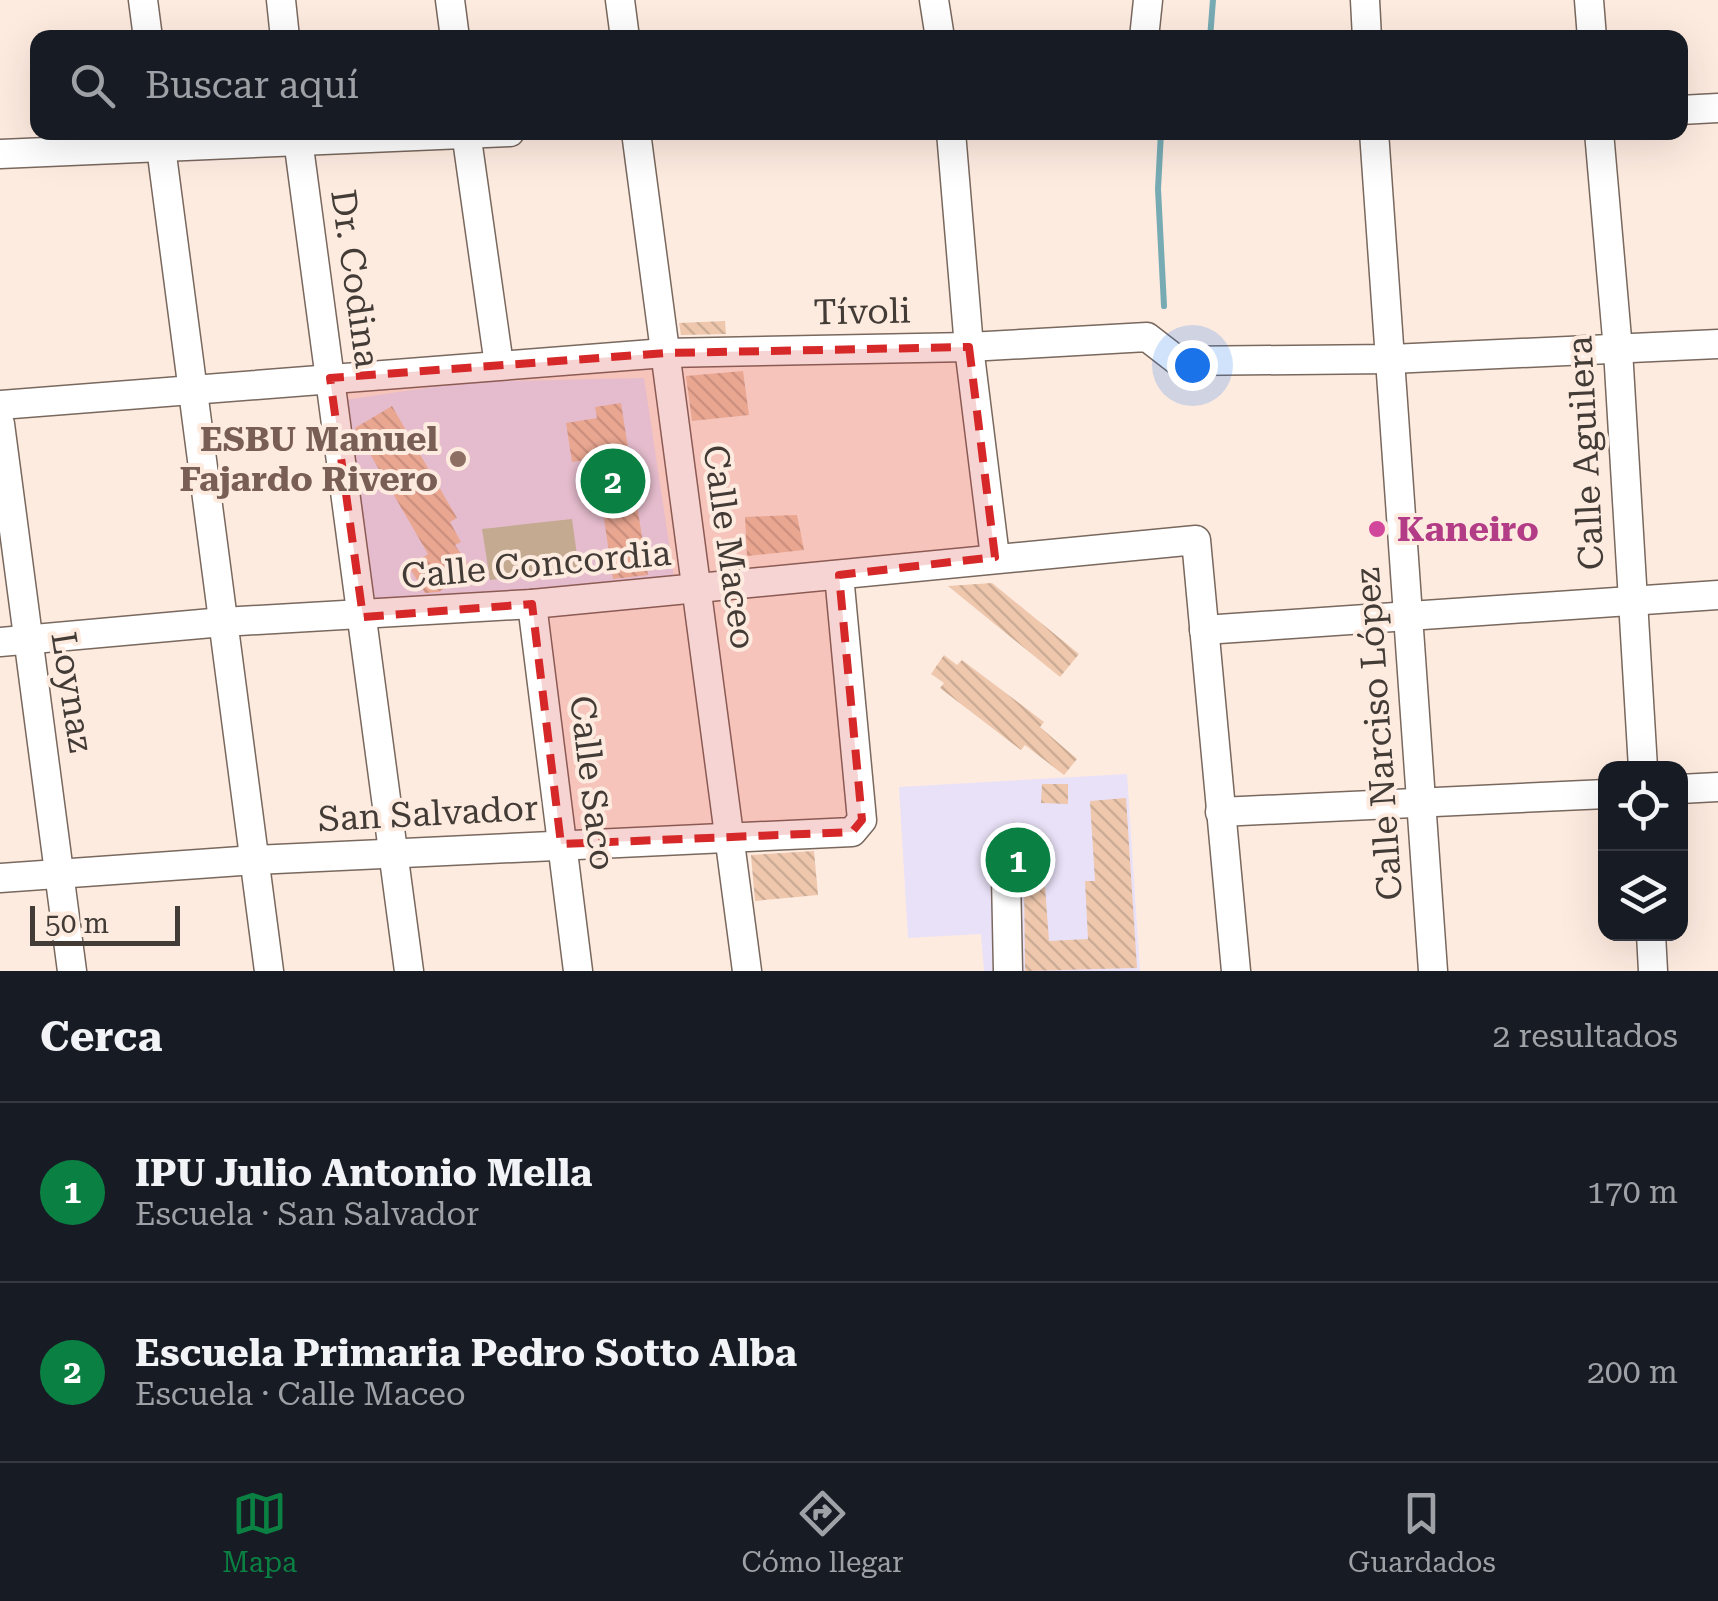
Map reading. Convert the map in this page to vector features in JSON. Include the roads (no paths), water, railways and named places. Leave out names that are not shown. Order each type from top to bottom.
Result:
[{"type":"street","points":[[144,0],[147,30]]},
{"type":"street","points":[[281,0],[284,30]]},
{"type":"street","points":[[450,0],[454,30]]},
{"type":"street","points":[[620,0],[624,30]]},
{"type":"street","points":[[934,0],[939,30]]},
{"type":"street","points":[[1145,30],[1148,0]]},
{"type":"street","points":[[1365,0],[1367,30]]},
{"type":"street","points":[[1590,0],[1592,30]]},
{"type":"street","points":[[1688,110],[1718,108]]},
{"type":"street","points":[[0,154],[140,140]]},
{"type":"street","points":[[160,140],[268,971]]},
{"type":"street","name":"Dr. Codina","points":[[299,140],[409,971]]},
{"type":"street","points":[[467,140],[499,364]]},
{"type":"street","name":"Calle Maceo","points":[[637,140],[747,971]]},
{"type":"street","points":[[953,140],[970,347],[995,557]]},
{"type":"street","name":"Calle Narciso López","points":[[1375,140],[1433,971]]},
{"type":"street","name":"Calle Aguilera","points":[[1600,140],[1618,350],[1643,761]]},
{"type":"street","name":"Tívoli","points":[[0,404],[665,354],[970,347],[1147,337],[1178,361],[1391,359],[1718,344]]},
{"type":"street","name":"Loynaz","points":[[0,424],[13,642],[62,872],[72,971]]},
{"type":"street","name":"Calle Concordia","points":[[13,642],[223,622],[363,616],[697,590],[995,557],[1196,540],[1204,630]]},
{"type":"street","name":"San Salvador","points":[[0,878],[255,860],[852,832],[862,820],[839,574]]},
{"type":"street","points":[[1236,971],[1204,630],[1718,596]]},
{"type":"street","name":"Calle Saco","points":[[532,604],[578,971]]},
{"type":"street","points":[[1688,789],[1718,787]]},
{"type":"street","points":[[1220,812],[1598,794]]},
{"type":"street","points":[[1006,876],[1008,971]]},
{"type":"street","points":[[1651,941],[1653,971]]},
{"type":"waterway","points":[[1211,30],[1213,0]]},
{"type":"waterway","points":[[1161,140],[1158,189],[1164,306]]},
{"type":"place","name":"ESBU Manuel Fajardo Rivero","points":[[458,459]]},
{"type":"place","name":"Escuela Primaria Pedro Sotto Alba","points":[[613,481]]},
{"type":"place","name":"Kaneiro","points":[[1377,529]]},
{"type":"place","name":"IPU Julio Antonio Mella","points":[[1018,860]]}]
